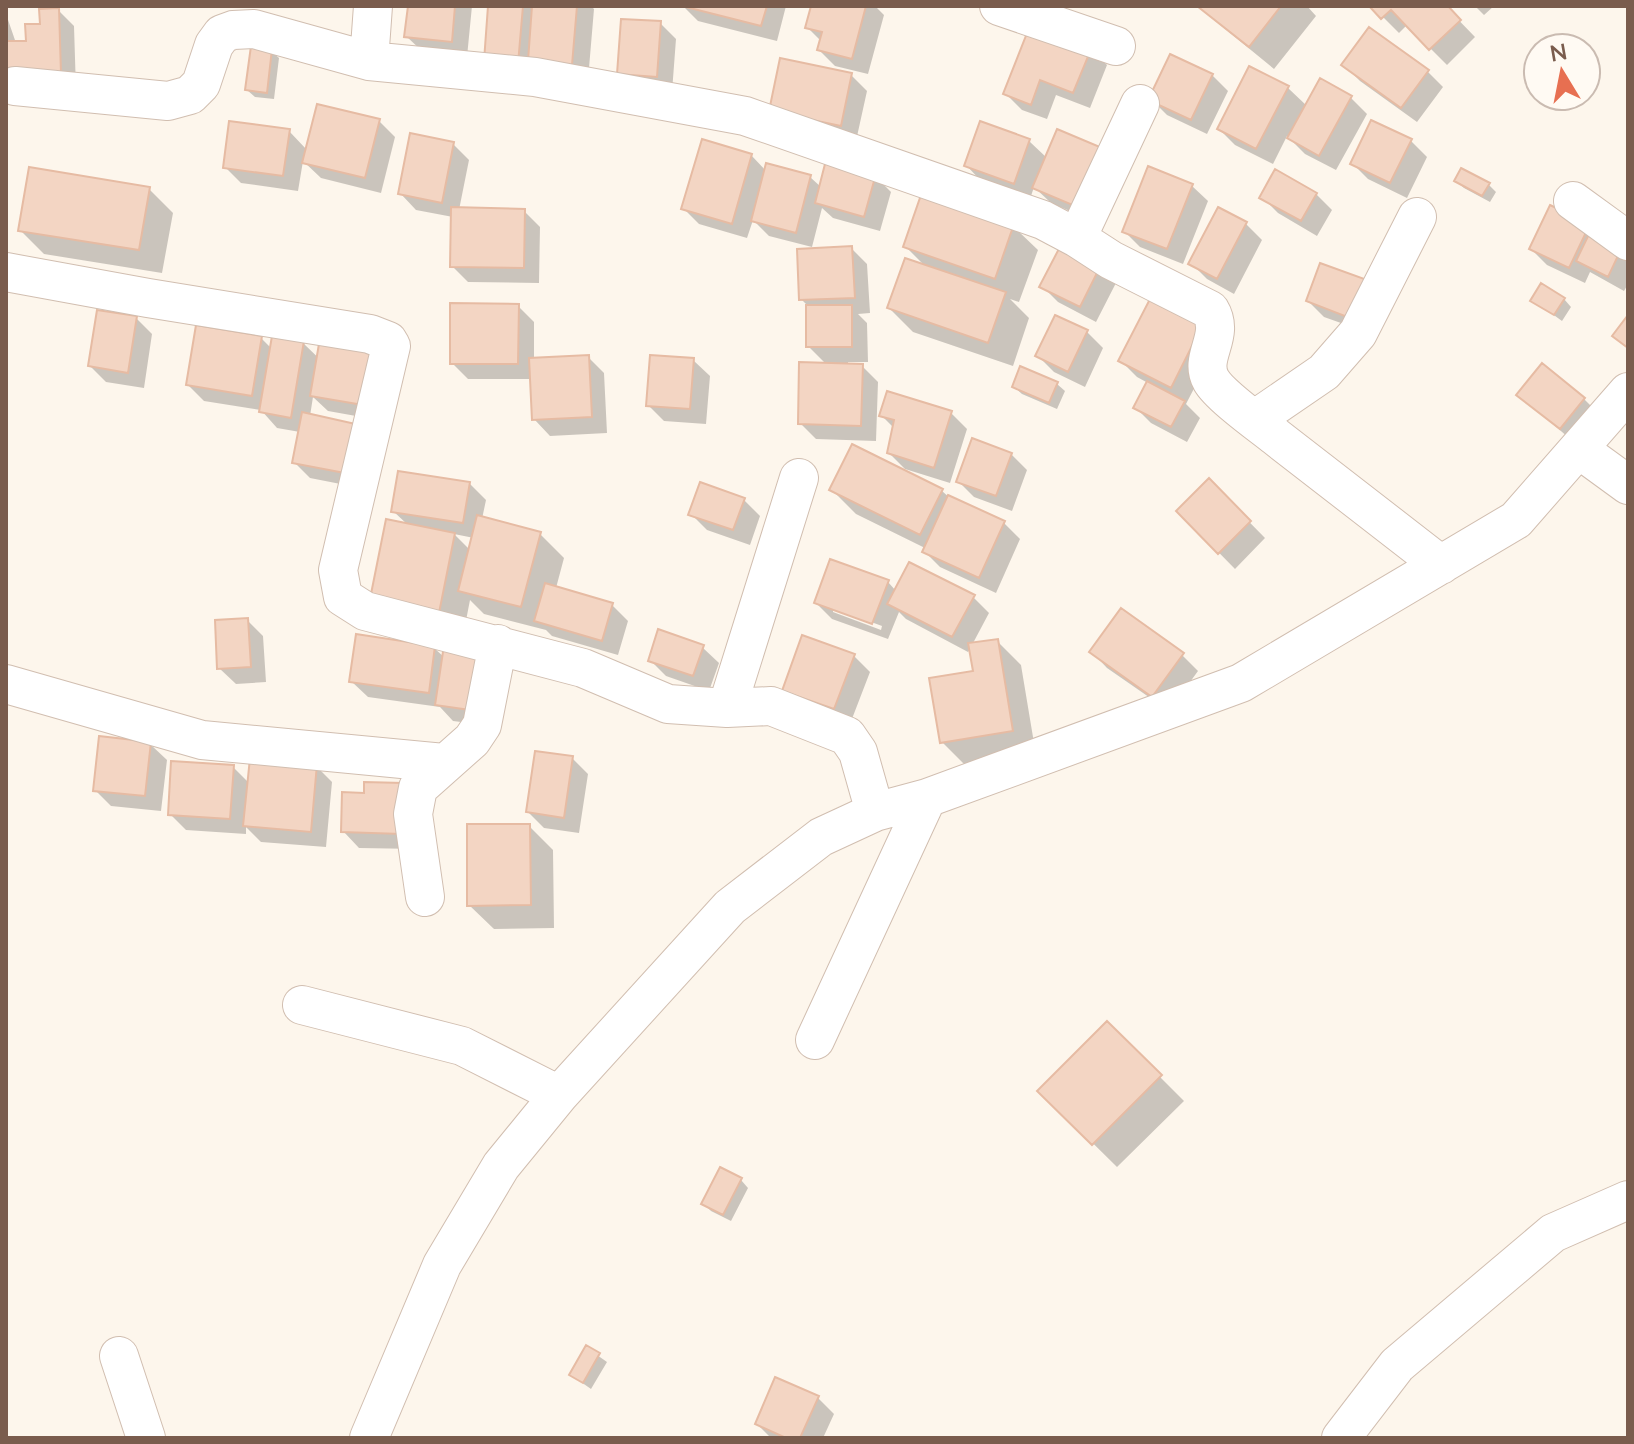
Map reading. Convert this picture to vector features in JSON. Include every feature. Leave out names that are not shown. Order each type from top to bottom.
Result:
[{"type":"street","points":[[369,61],[373,6]]},
{"type":"street","points":[[999,6],[1116,46]]},
{"type":"street","points":[[15,86],[168,101],[181,99],[201,84],[214,45],[222,34],[254,29],[369,61],[535,77],[745,116],[1043,220],[1111,260],[1210,310],[1217,332],[1207,366],[1212,382],[1254,420],[1441,565]]},
{"type":"street","points":[[1077,238],[1140,104]]},
{"type":"street","points":[[1573,201],[1628,241]]},
{"type":"street","points":[[1254,420],[1324,372],[1358,333],[1417,217]]},
{"type":"street","points":[[6,272],[370,334],[388,341],[391,346],[338,570],[343,597],[365,611],[583,668],[668,704],[727,708],[771,706],[847,736],[858,752],[875,812]]},
{"type":"street","points":[[369,1438],[442,1265],[501,1166],[559,1095],[730,907],[821,837],[875,812],[927,798],[1241,683],[1516,520],[1628,392]]},
{"type":"street","points":[[1580,450],[1628,485]]},
{"type":"street","points":[[727,708],[799,478]]},
{"type":"street","points":[[425,897],[413,814],[418,788],[472,740],[482,725],[498,644]]},
{"type":"street","points":[[6,684],[202,740],[444,763]]},
{"type":"street","points":[[815,1040],[927,798]]},
{"type":"street","points":[[302,1005],[462,1046],[559,1095]]},
{"type":"street","points":[[1341,1438],[1397,1365],[1553,1233],[1628,1200]]},
{"type":"street","points":[[119,1356],[146,1438]]},
{"type":"building","points":[[408,6],[455,6],[452,42],[404,37]]},
{"type":"building","points":[[488,6],[523,6],[518,64],[484,61]]},
{"type":"building","points":[[532,6],[577,6],[572,65],[528,61]]},
{"type":"building","points":[[682,6],[767,6],[761,26]]},
{"type":"building","points":[[811,6],[866,6],[852,59],[817,50],[822,32],[805,28]]},
{"type":"building","points":[[1197,6],[1281,6],[1249,47]]},
{"type":"building","points":[[1369,6],[1448,6],[1461,20],[1429,50],[1391,10],[1381,19]]},
{"type":"building","points":[[59,8],[61,74],[6,77],[6,41],[26,41],[25,24],[40,24],[39,9]]},
{"type":"building","points":[[621,19],[661,21],[657,77],[617,74]]},
{"type":"building","points":[[1031,23],[1092,47],[1073,93],[1040,80],[1031,105],[1003,94]]},
{"type":"building","points":[[1369,27],[1429,70],[1401,108],[1341,65]]},
{"type":"building","points":[[251,46],[272,49],[267,93],[245,90]]},
{"type":"building","points":[[1170,54],[1213,74],[1191,120],[1148,100]]},
{"type":"building","points":[[780,58],[852,73],[841,126],[769,111]]},
{"type":"building","points":[[1249,66],[1289,86],[1256,149],[1217,129]]},
{"type":"building","points":[[1320,78],[1352,96],[1319,156],[1287,138]]},
{"type":"building","points":[[317,104],[380,119],[365,178],[302,163]]},
{"type":"building","points":[[1371,120],[1412,139],[1390,183],[1350,164]]},
{"type":"building","points":[[229,121],[290,129],[283,176],[223,168]]},
{"type":"building","points":[[980,121],[1030,139],[1014,184],[964,166]]},
{"type":"building","points":[[1057,129],[1107,150],[1082,209],[1032,188]]},
{"type":"building","points":[[410,133],[454,142],[442,203],[398,194]]},
{"type":"building","points":[[702,139],[752,154],[732,224],[681,209]]},
{"type":"building","points":[[826,160],[876,174],[864,217],[815,203]]},
{"type":"building","points":[[766,163],[811,175],[796,233],[751,221]]},
{"type":"building","points":[[1148,166],[1193,184],[1167,249],[1122,232]]},
{"type":"building","points":[[29,167],[150,187],[139,250],[18,231]]},
{"type":"building","points":[[1461,168],[1490,183],[1482,196],[1454,181]]},
{"type":"building","points":[[1275,169],[1317,193],[1301,221],[1259,198]]},
{"type":"building","points":[[922,192],[1014,224],[995,279],[903,247]]},
{"type":"building","points":[[1550,205],[1590,224],[1569,268],[1529,249]]},
{"type":"building","points":[[451,207],[525,209],[524,268],[450,267]]},
{"type":"building","points":[[1218,207],[1247,222],[1217,279],[1188,264]]},
{"type":"building","points":[[1592,228],[1624,243],[1608,277],[1576,261]]},
{"type":"building","points":[[1062,243],[1102,263],[1080,307],[1039,287]]},
{"type":"building","points":[[852,246],[855,298],[799,300],[797,249]]},
{"type":"building","points":[[905,258],[1006,292],[988,343],[887,308]]},
{"type":"building","points":[[1320,263],[1370,281],[1355,320],[1306,301]]},
{"type":"building","points":[[1541,283],[1565,298],[1554,315],[1530,301]]},
{"type":"building","points":[[1151,297],[1203,324],[1171,388],[1118,361]]},
{"type":"building","points":[[450,303],[519,304],[518,364],[450,364]]},
{"type":"building","points":[[806,305],[852,305],[852,347],[806,347]]},
{"type":"building","points":[[97,310],[137,316],[128,373],[88,366]]},
{"type":"building","points":[[1055,315],[1088,330],[1068,372],[1035,356]]},
{"type":"building","points":[[1628,315],[1628,348],[1612,336]]},
{"type":"building","points":[[196,325],[262,336],[252,396],[186,385]]},
{"type":"building","points":[[272,336],[304,341],[291,418],[259,412]]},
{"type":"building","points":[[320,338],[379,348],[369,406],[310,396]]},
{"type":"building","points":[[589,355],[592,417],[532,420],[529,358]]},
{"type":"building","points":[[650,355],[694,358],[690,409],[646,406]]},
{"type":"building","points":[[799,362],[863,364],[861,426],[798,424]]},
{"type":"building","points":[[1542,363],[1585,398],[1560,429],[1516,395]]},
{"type":"building","points":[[1020,366],[1058,382],[1049,403],[1012,387]]},
{"type":"building","points":[[1147,381],[1185,401],[1171,427],[1133,408]]},
{"type":"building","points":[[887,391],[952,411],[934,468],[887,453],[894,420],[879,416]]},
{"type":"building","points":[[302,412],[360,425],[350,474],[292,463]]},
{"type":"building","points":[[972,438],[1012,453],[996,496],[956,482]]},
{"type":"building","points":[[852,444],[943,489],[920,535],[829,490]]},
{"type":"building","points":[[398,471],[470,482],[463,523],[391,512]]},
{"type":"building","points":[[1209,478],[1251,521],[1218,554],[1176,511]]},
{"type":"building","points":[[700,482],[745,498],[733,530],[688,515]]},
{"type":"building","points":[[948,495],[1005,521],[979,578],[922,552]]},
{"type":"building","points":[[477,515],[541,532],[521,607],[458,591]]},
{"type":"building","points":[[386,519],[455,533],[439,613],[370,599]]},
{"type":"building","points":[[830,559],[889,580],[872,624],[814,603]]},
{"type":"building","points":[[909,562],[975,595],[952,637],[887,604]]},
{"type":"building","points":[[545,583],[613,603],[602,641],[534,621]]},
{"type":"building","points":[[1121,608],[1184,653],[1152,697],[1089,652]]},
{"type":"building","points":[[248,618],[251,667],[217,669],[215,620]]},
{"type":"building","points":[[658,629],[704,645],[693,676],[648,661]]},
{"type":"building","points":[[356,634],[435,646],[429,693],[349,682]]},
{"type":"building","points":[[802,635],[855,654],[834,709],[782,691]]},
{"type":"building","points":[[998,639],[1013,731],[940,743],[929,678],[973,671],[968,643]]},
{"type":"building","points":[[444,645],[486,651],[477,711],[435,705]]},
{"type":"building","points":[[99,736],[151,742],[145,796],[93,791]]},
{"type":"building","points":[[535,751],[573,756],[564,818],[526,812]]},
{"type":"building","points":[[250,758],[317,764],[311,832],[243,826]]},
{"type":"building","points":[[171,761],[234,765],[230,819],[168,815]]},
{"type":"building","points":[[364,782],[403,783],[402,834],[341,832],[342,792],[364,793]]},
{"type":"building","points":[[467,824],[530,824],[531,905],[467,906]]},
{"type":"building","points":[[1107,1021],[1162,1075],[1092,1145],[1037,1091]]},
{"type":"building","points":[[720,1167],[742,1178],[723,1215],[701,1204]]},
{"type":"building","points":[[586,1345],[600,1353],[583,1383],[569,1375]]},
{"type":"building","points":[[775,1377],[819,1396],[800,1438],[786,1438],[755,1424]]}]
